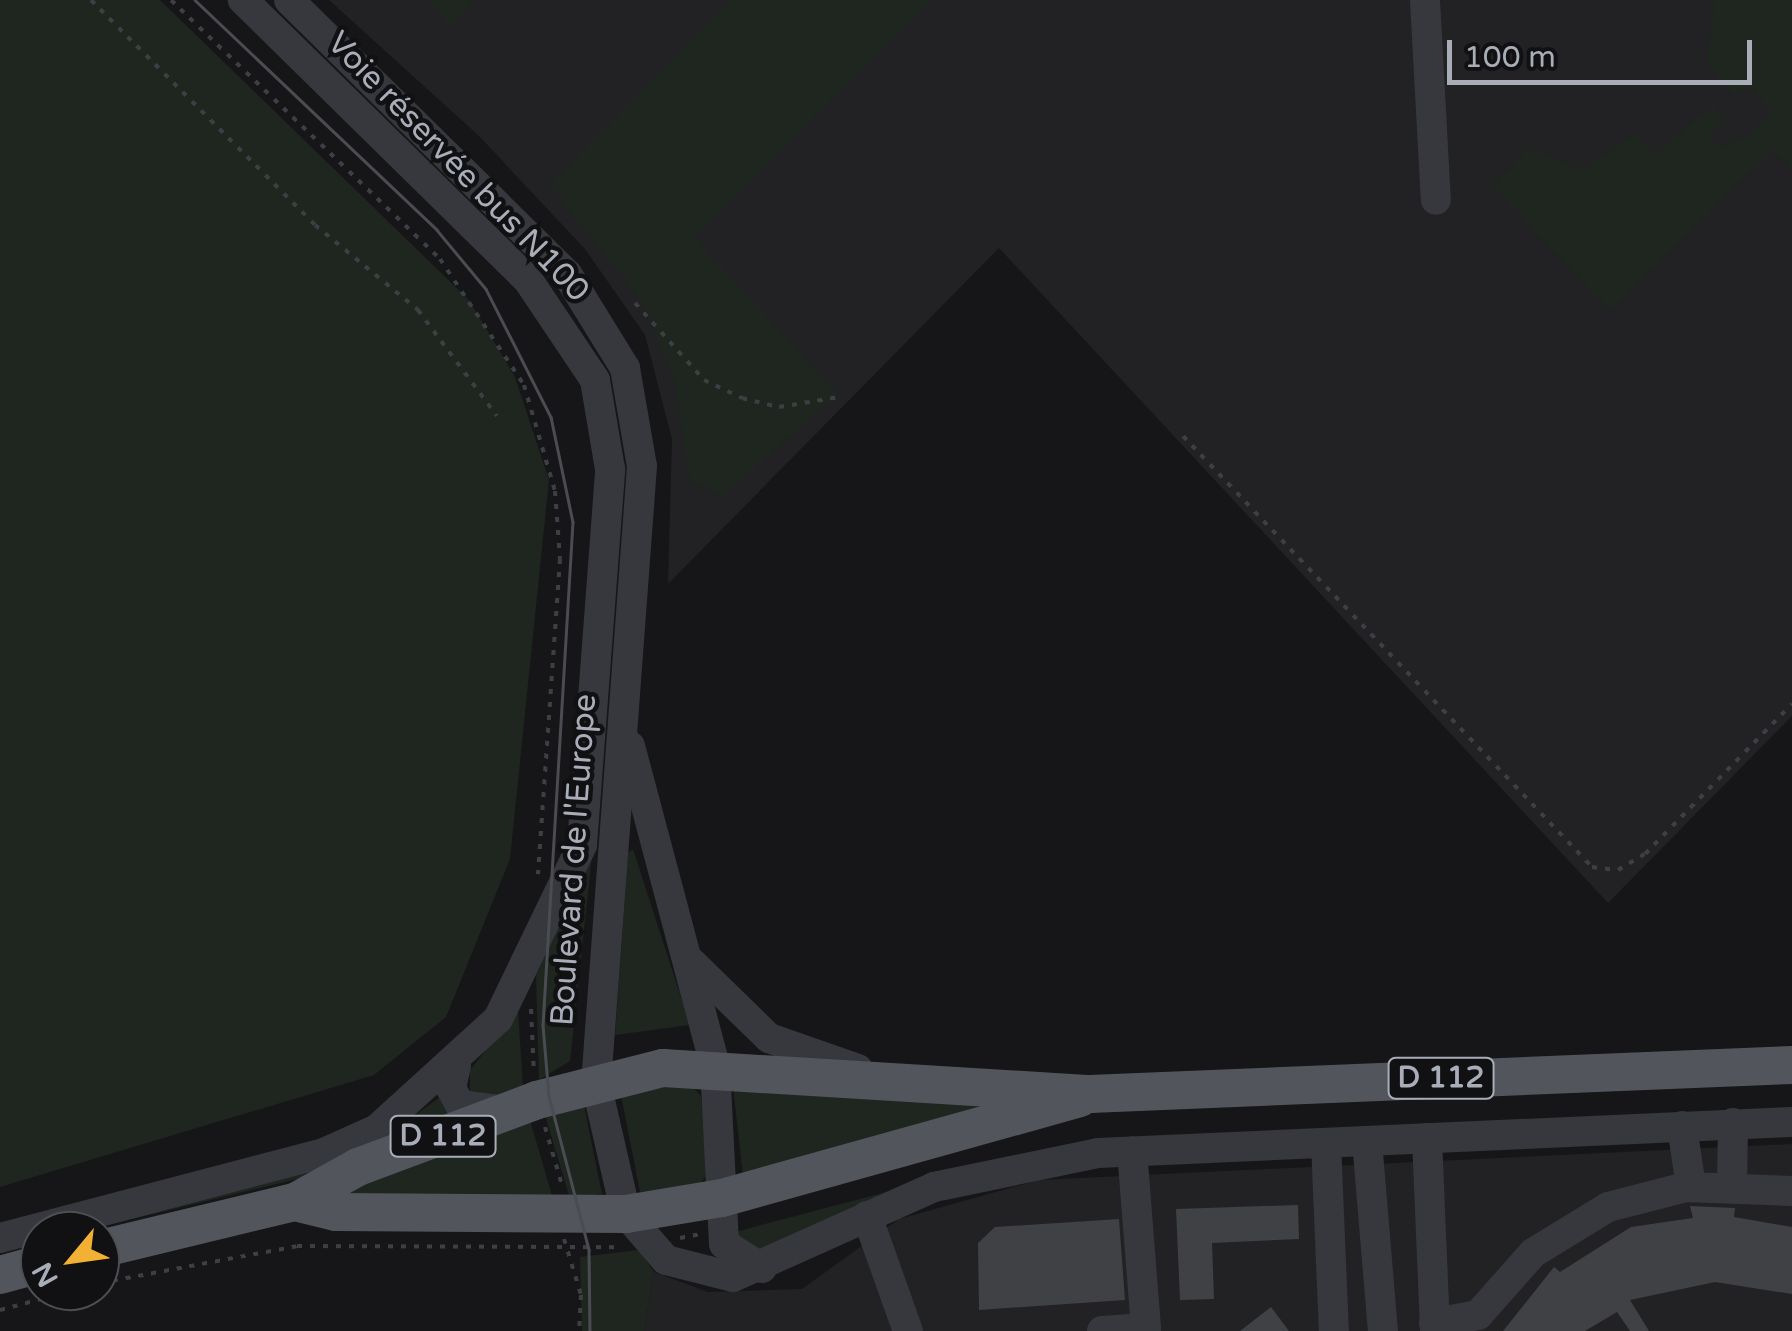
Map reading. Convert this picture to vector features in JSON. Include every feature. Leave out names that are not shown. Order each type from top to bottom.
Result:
[{"type":"main road","name":"D 112","points":[[716,1066],[1090,1094],[1792,1065]]},
{"type":"main road","points":[[596,1083],[716,1066]]},
{"type":"main road","name":"D 112","points":[[120,1244],[294,1202],[523,1106],[596,1083]]},
{"type":"main road","name":"D 112","points":[[722,1198],[1090,1094]]},
{"type":"main road","points":[[626,1214],[722,1198]]},
{"type":"main road","name":"D 112","points":[[294,1202],[336,1212],[563,1232],[626,1214]]},
{"type":"street","name":"Voie réservée bus N100","points":[[0,1238],[324,1153],[377,1129],[456,1066],[523,972],[582,845],[610,469],[595,380],[528,280],[243,0]]},
{"type":"street","name":"Boulevard de l'Europe","points":[[289,0],[592,304],[638,413],[628,643],[602,926],[596,1083],[626,1214]]},
{"type":"street","points":[[1425,0],[1436,200]]},
{"type":"street","name":"Boulevard de l'Europe","points":[[628,643],[630,764],[716,1066],[722,1198],[729,1254],[762,1268]]},
{"type":"street","points":[[586,796],[600,836],[602,926]]},
{"type":"street","name":"Boulevard de l'Europe","points":[[684,952],[769,1038],[895,1077]]},
{"type":"street","points":[[456,1066],[451,1088],[460,1104],[523,1106]]},
{"type":"street","points":[[626,1214],[684,1270],[734,1278],[867,1216],[1006,1168],[1132,1152],[1792,1122]]},
{"type":"street","points":[[1732,1185],[1733,1123]]},
{"type":"street","points":[[1682,1126],[1691,1186]]},
{"type":"street","points":[[1427,1138],[1427,1218],[1435,1327],[1478,1315],[1533,1253],[1588,1214],[1691,1186],[1732,1185],[1792,1192]]},
{"type":"street","points":[[1367,1141],[1384,1331]]},
{"type":"street","points":[[1326,1143],[1334,1331]]},
{"type":"street","points":[[1102,1331],[1146,1328],[1132,1152]]},
{"type":"street","points":[[867,1216],[908,1331]]},
{"type":"path","points":[[91,0],[315,226],[418,310],[496,416]]},
{"type":"path","points":[[171,0],[440,258],[524,384],[555,491],[560,559],[537,895]]},
{"type":"path","points":[[636,302],[704,380],[742,398],[779,407],[839,397]]},
{"type":"path","points":[[1183,436],[1592,867],[1618,870],[1645,854],[1792,704]]},
{"type":"path","points":[[523,972],[523,1106],[582,1295],[579,1331]]},
{"type":"path","points":[[120,1279],[297,1246],[563,1232]]},
{"type":"shaded area","points":[[0,0],[160,0],[469,300],[515,377],[549,480],[510,859],[446,1017],[374,1075],[0,1187]]},
{"type":"shaded area","points":[[329,0],[1792,0],[1792,716],[1608,903],[999,248],[668,584],[672,439],[645,335],[585,249],[479,136]]},
{"type":"shaded area","points":[[426,0],[474,0],[451,27]]},
{"type":"shaded area","points":[[730,0],[932,0],[695,238],[838,393],[722,497],[690,480],[674,379],[640,299],[549,185]]},
{"type":"shaded area","points":[[1714,0],[1792,0],[1792,168],[1773,150],[1610,310],[1492,186],[1529,148],[1580,170],[1635,134],[1655,155],[1713,105],[1725,120],[1709,135],[1720,148],[1750,134],[1772,112],[1747,85],[1734,96],[1707,64]]},
{"type":"shaded area","points":[[633,849],[690,1025],[615,1035],[628,853]]},
{"type":"shaded area","points":[[592,855],[570,1061],[539,1080],[536,976]]},
{"type":"shaded area","points":[[518,1010],[523,1086],[487,1099],[470,1093],[470,1070]]},
{"type":"shaded area","points":[[687,1082],[701,1096],[707,1175],[698,1186],[640,1192],[621,1095]]},
{"type":"shaded area","points":[[733,1087],[1009,1100],[743,1176]]},
{"type":"shaded area","points":[[440,1097],[454,1116],[305,1177],[120,1222],[120,1219],[391,1133]]},
{"type":"shaded area","points":[[584,1105],[602,1194],[570,1199],[545,1115]]},
{"type":"shaded area","points":[[530,1120],[553,1199],[327,1193]]},
{"type":"shaded area","points":[[1792,1144],[1792,1331],[644,1331],[654,1272],[708,1292],[802,1289],[899,1219],[1039,1180]]},
{"type":"shaded area","points":[[894,1190],[762,1255],[745,1253],[735,1232]]},
{"type":"shaded area","points":[[639,1250],[654,1272],[644,1331],[582,1331],[580,1257]]},
{"type":"building","points":[[1298,1205],[1299,1239],[1212,1243],[1214,1299],[1180,1300],[1176,1209]]},
{"type":"building","points":[[1690,1206],[1735,1208],[1734,1217],[1792,1227],[1792,1294],[1715,1282],[1630,1300],[1649,1331],[1630,1331],[1617,1312],[1585,1331],[1503,1331],[1554,1267],[1560,1272],[1631,1227],[1693,1218]]},
{"type":"building","points":[[1119,1219],[1125,1300],[979,1310],[978,1243],[995,1227]]},
{"type":"building","points":[[1271,1307],[1289,1331],[1240,1331]]},
{"type":"tram line","points":[[195,0],[437,230],[486,289],[551,417],[573,522],[543,1025],[549,1096],[589,1250],[590,1331]]}]
